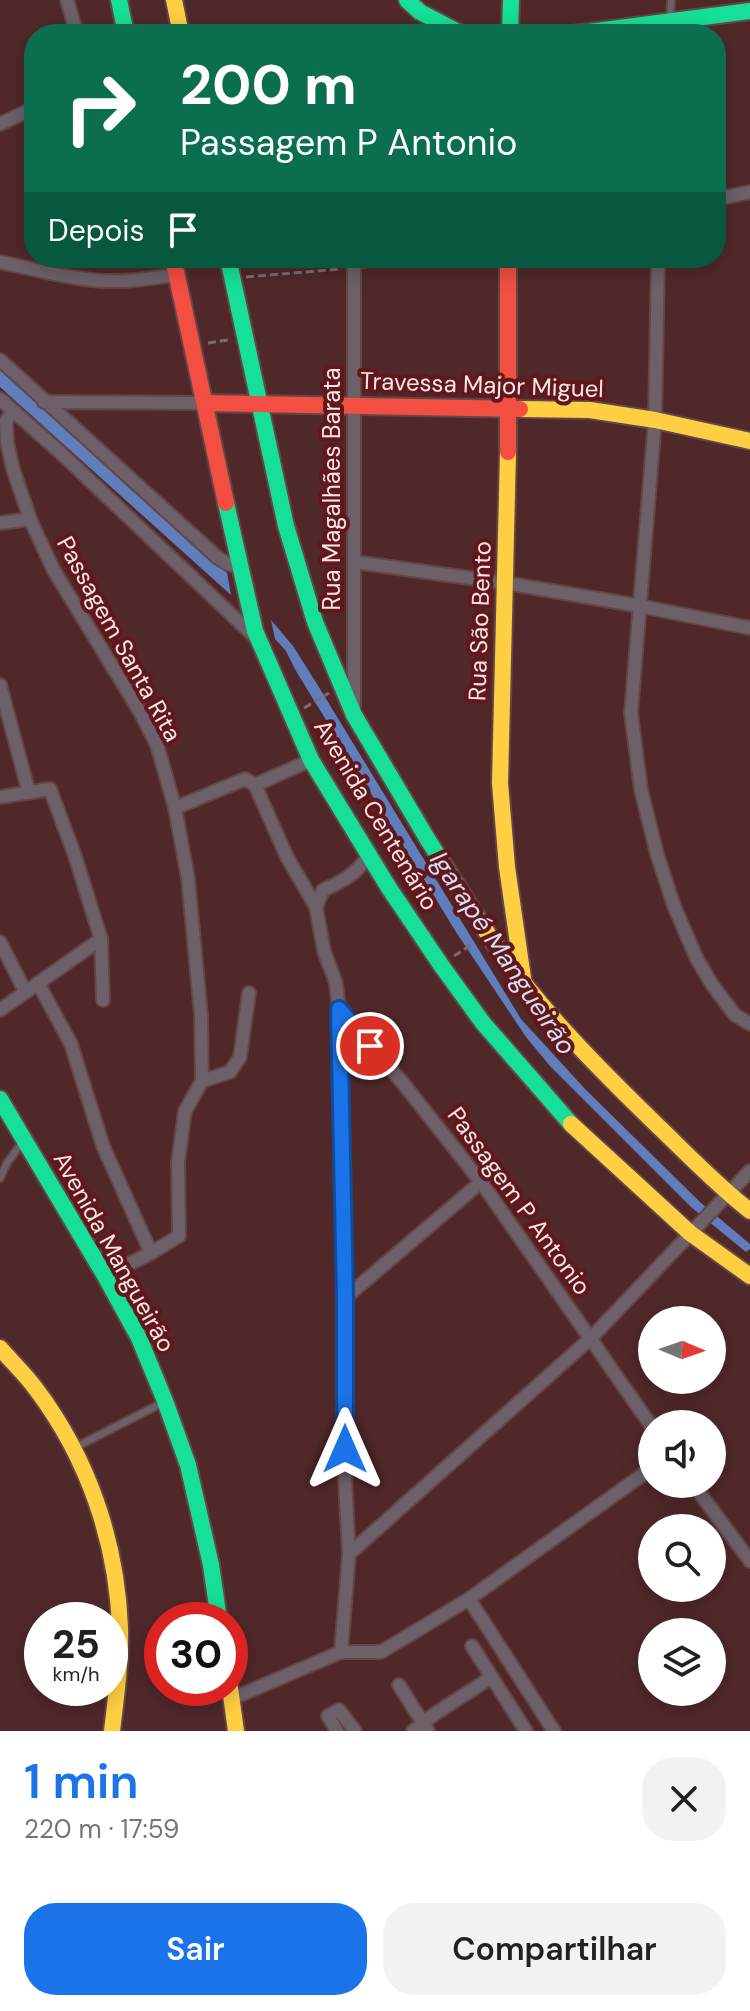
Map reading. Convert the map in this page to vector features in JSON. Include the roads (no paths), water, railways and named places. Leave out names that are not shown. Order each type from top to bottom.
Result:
[{"type":"street","points":[[67,0],[74,24]]},
{"type":"street","points":[[119,0],[124,24]]},
{"type":"street","points":[[174,0],[179,24]]},
{"type":"street","points":[[407,0],[420,12],[443,24]]},
{"type":"street","points":[[510,24],[511,0]]},
{"type":"street","points":[[648,24],[750,11]]},
{"type":"street","points":[[0,124],[24,113]]},
{"type":"street","points":[[726,197],[750,192]]},
{"type":"street","points":[[0,262],[24,267]]},
{"type":"street","points":[[30,268],[84,279],[118,281],[167,268]]},
{"type":"street","name":"Avenida Centenário","points":[[174,268],[255,631],[311,760],[369,855],[483,1023],[574,1127],[750,1276]]},
{"type":"street","name":"Avenida Centenário","points":[[230,268],[286,526],[315,622],[354,715],[428,840],[524,985],[724,1198],[750,1211]]},
{"type":"street","name":"Rua Magalhães Barata","points":[[354,268],[354,715]]},
{"type":"street","name":"Rua São Bento","points":[[508,268],[509,407],[500,783],[507,867],[524,985]]},
{"type":"street","points":[[658,268],[655,420],[631,713],[641,790],[674,906],[697,959],[713,986],[735,1015],[750,1024]]},
{"type":"street","points":[[0,360],[218,558],[239,566]]},
{"type":"street","points":[[0,399],[260,642]]},
{"type":"street","points":[[44,402],[205,403]]},
{"type":"street","name":"Travessa Major Miguel","points":[[205,403],[590,410],[655,420],[750,441]]},
{"type":"street","name":"Passagem Santa Rita","points":[[13,411],[6,421],[7,442],[30,519],[53,569],[157,745],[175,808],[188,878],[200,999],[202,1081],[185,1111],[178,1162],[179,1236],[105,1276]]},
{"type":"street","points":[[0,523],[30,519]]},
{"type":"street","points":[[354,562],[506,583],[750,628]]},
{"type":"street","points":[[0,685],[29,793]]},
{"type":"street","points":[[255,785],[311,760]]},
{"type":"street","points":[[175,808],[245,779],[255,785],[287,857],[316,907],[324,951],[336,983],[339,1009],[345,1479],[349,1554],[341,1652]]},
{"type":"street","points":[[0,797],[50,789],[101,939],[103,1000]]},
{"type":"street","points":[[316,907],[323,890],[359,871],[369,855]]},
{"type":"street","points":[[0,1010],[101,939]]},
{"type":"street","points":[[0,942],[25,991]]},
{"type":"street","points":[[38,983],[71,1044],[103,1146],[151,1253]]},
{"type":"street","points":[[202,1081],[230,1072],[240,1057],[249,993]]},
{"type":"street","name":"Passagem P Antonio","points":[[339,1009],[481,1182],[640,1410]]},
{"type":"street","name":"Avenida Mangueirão","points":[[0,1099],[139,1338],[188,1465],[216,1602]]},
{"type":"street","points":[[349,1554],[591,1338],[750,1171]]},
{"type":"street","points":[[345,1298],[481,1182]]},
{"type":"street","points":[[0,1348],[40,1394],[73,1448],[102,1517],[119,1606],[121,1652],[112,1731]]},
{"type":"street","points":[[248,1687],[341,1652],[381,1652],[469,1599],[638,1478]]},
{"type":"street","points":[[703,1498],[750,1561]]},
{"type":"street","points":[[469,1599],[554,1731]]},
{"type":"street","points":[[472,1646],[526,1731]]},
{"type":"street","points":[[399,1685],[422,1728],[436,1713],[492,1677]]},
{"type":"street","points":[[232,1706],[236,1731]]},
{"type":"street","points":[[337,1731],[328,1716],[340,1710],[355,1731]]},
{"type":"lane","points":[[670,21],[671,0]]},
{"type":"lane","points":[[0,1178],[24,1140]]},
{"type":"lane","points":[[73,1448],[165,1401]]},
{"type":"water","points":[[0,367],[123,482],[227,573],[231,595],[0,387]]},
{"type":"water","points":[[271,620],[293,646],[317,684],[521,1019],[586,1090],[701,1203],[750,1244],[750,1249],[746,1252],[691,1207],[550,1066],[526,1037],[456,932],[286,651],[275,639]]},
{"type":"water label","name":"Igarapé Mangueirão","points":[[503,953]]}]
